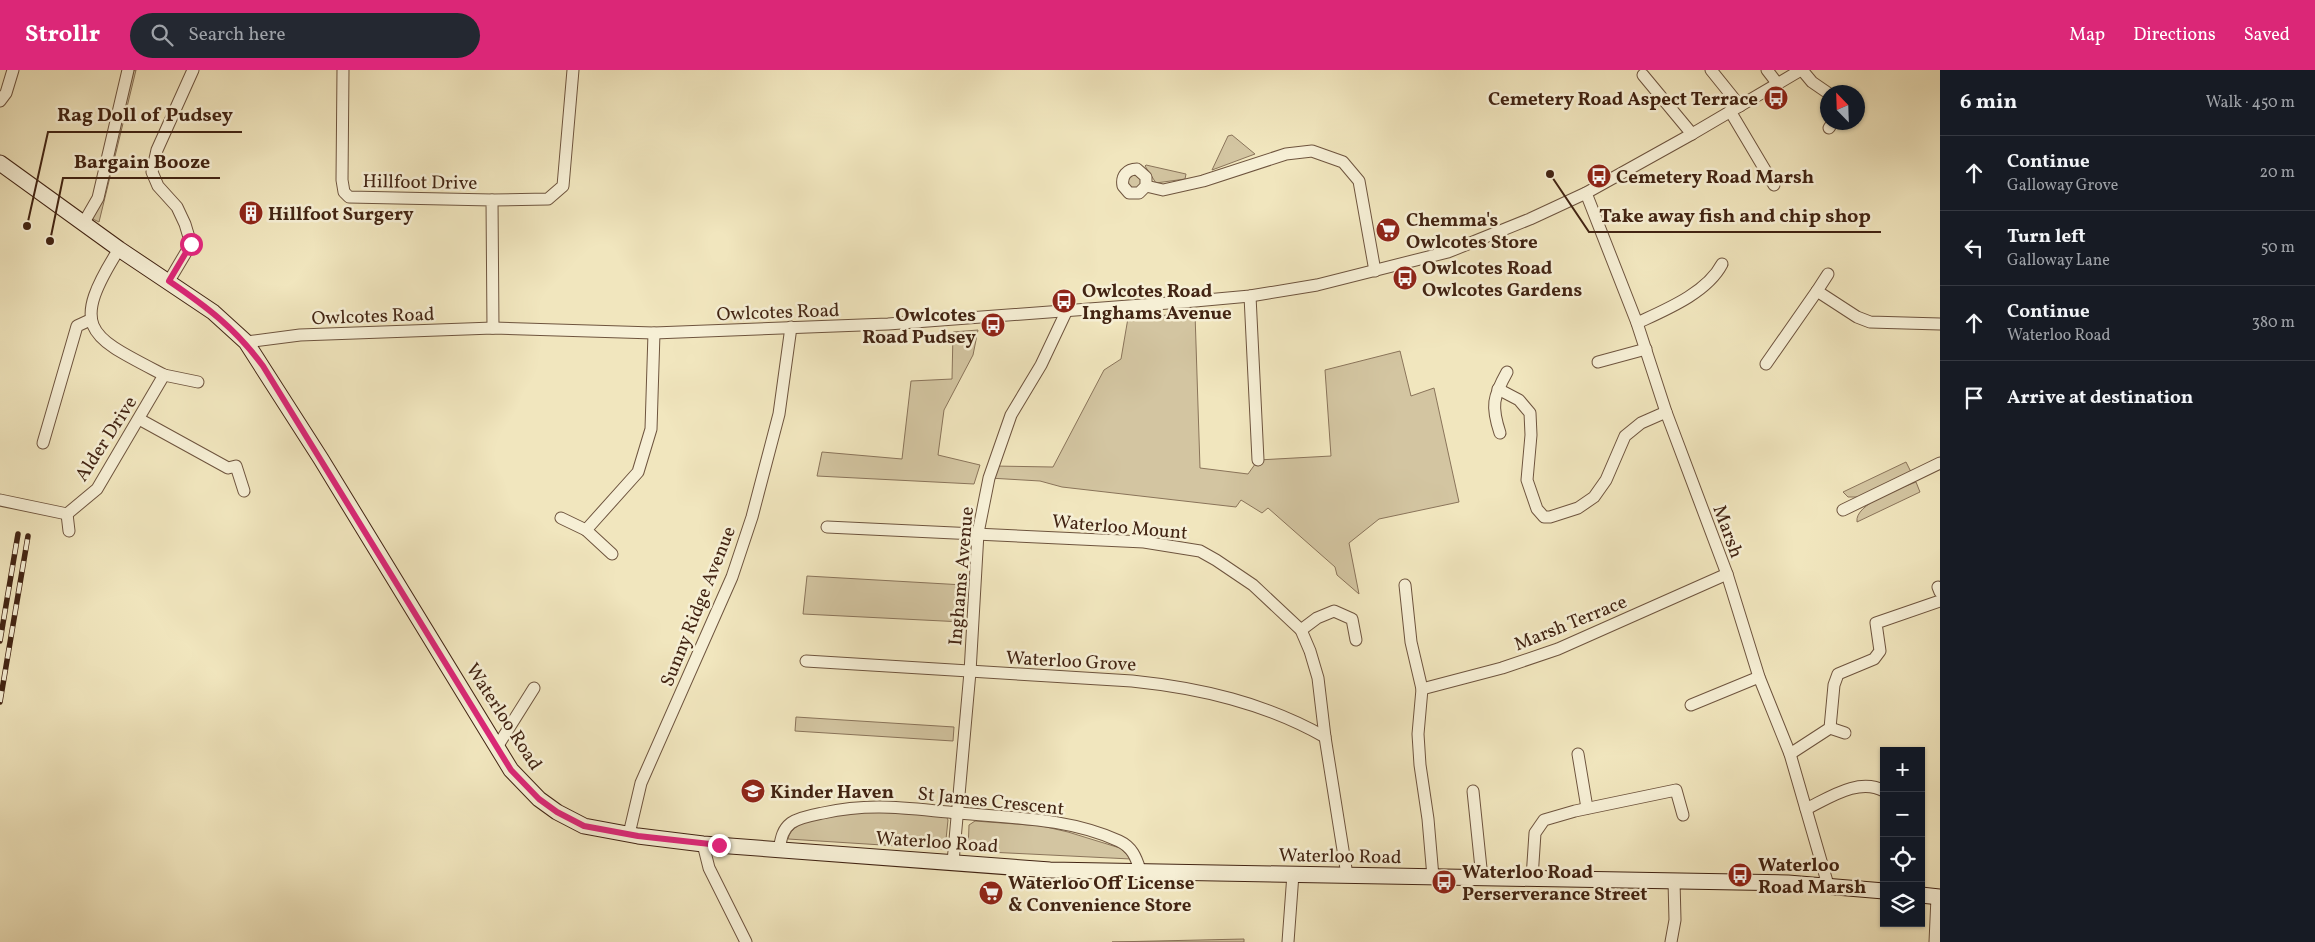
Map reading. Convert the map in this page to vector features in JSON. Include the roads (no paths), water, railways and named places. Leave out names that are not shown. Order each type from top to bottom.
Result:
[{"type":"main road","name":"Waterloo Road","points":[[0,164],[118,249],[169,281],[213,312],[246,342],[321,459],[511,770],[527,787],[557,812],[584,826],[703,844],[1050,870],[1674,880],[1828,884],[1880,890]]},
{"type":"main road","points":[[1925,895],[1938,897]]},
{"type":"street","points":[[0,101],[6,93],[13,70]]},
{"type":"street","points":[[83,224],[98,198],[128,70]]},
{"type":"street","points":[[169,281],[191,244],[186,224],[177,206],[158,186],[152,172],[158,150],[193,70]]},
{"type":"street","name":"Hillfoot Drive","points":[[343,70],[342,186],[349,196],[492,200],[493,328]]},
{"type":"street","points":[[492,200],[548,199],[563,186],[573,70]]},
{"type":"street","points":[[1711,70],[1735,108],[1774,185]]},
{"type":"street","points":[[1767,70],[1777,84]]},
{"type":"street","points":[[1801,70],[1820,88]]},
{"type":"street","name":"Owlcotes Road","points":[[246,342],[300,335],[493,328],[654,333],[888,324],[1250,296],[1317,285],[1448,252],[1530,219],[1586,193],[1801,70]]},
{"type":"street","points":[[1643,75],[1692,134]]},
{"type":"street","points":[[1146,186],[1163,190],[1203,182],[1286,154],[1312,151],[1343,162],[1359,181],[1376,271]]},
{"type":"street","name":"Marsh","points":[[1586,193],[1637,323],[1666,412],[1727,574],[1759,678],[1790,754],[1828,884]]},
{"type":"street","points":[[118,249],[100,279],[91,304],[90,320],[99,337],[118,352],[164,375],[198,382]]},
{"type":"street","points":[[1637,323],[1674,306],[1716,276],[1722,264]]},
{"type":"street","points":[[1766,364],[1828,274]]},
{"type":"street","points":[[1817,291],[1857,317],[1870,322],[1940,324]]},
{"type":"street","points":[[1250,296],[1258,460]]},
{"type":"street","name":"Inghams Avenue","points":[[953,862],[959,813],[970,672],[978,533],[989,478],[1010,415],[1041,364],[1067,310]]},
{"type":"street","points":[[43,442],[76,326],[90,320]]},
{"type":"street","name":"Sunny Ridge Avenue","points":[[629,834],[641,783],[732,577],[752,517],[779,414],[791,327]]},
{"type":"street","points":[[586,530],[638,472],[651,430],[654,333]]},
{"type":"street","points":[[1598,362],[1646,349]]},
{"type":"street","points":[[1500,433],[1493,409],[1498,389],[1507,372]]},
{"type":"street","name":"Alder Drive","points":[[67,514],[97,488],[164,375]]},
{"type":"street","points":[[1498,389],[1519,400],[1530,413],[1531,435],[1527,480],[1537,509],[1544,516],[1550,517],[1578,508],[1594,497],[1606,480],[1625,436],[1641,423],[1666,412]]},
{"type":"street","points":[[139,419],[228,468],[236,466],[244,491]]},
{"type":"street","points":[[1843,510],[1940,463]]},
{"type":"street","points":[[0,500],[67,514],[68,531]]},
{"type":"street","points":[[561,518],[586,530],[612,554]]},
{"type":"street","name":"Waterloo Mount","points":[[827,527],[1144,542],[1200,551],[1253,586],[1301,630],[1318,678],[1346,875]]},
{"type":"street","name":"Marsh Terrace","points":[[1422,689],[1502,668],[1558,649],[1727,574]]},
{"type":"street","points":[[1405,584],[1411,642],[1422,689],[1418,734],[1433,877]]},
{"type":"street","points":[[1830,728],[1834,685],[1838,674],[1874,659],[1880,651],[1876,623],[1940,601]]},
{"type":"street","points":[[1301,630],[1317,618],[1334,611],[1352,619],[1356,640]]},
{"type":"street","name":"Waterloo Grove","points":[[806,661],[1171,685],[1217,694],[1256,706],[1325,737]]},
{"type":"street","points":[[1692,705],[1759,678]]},
{"type":"street","points":[[497,747],[534,688]]},
{"type":"street","points":[[1830,728],[1845,733]]},
{"type":"street","points":[[1790,754],[1830,728]]},
{"type":"street","points":[[1578,754],[1587,808]]},
{"type":"street","points":[[1806,809],[1857,787],[1867,785],[1880,790]]},
{"type":"street","points":[[1532,878],[1535,833],[1544,820],[1587,808],[1676,790],[1683,814]]},
{"type":"street","points":[[1473,791],[1482,878]]},
{"type":"street","name":"St James Crescent","points":[[779,850],[782,834],[792,822],[834,810],[870,806],[892,806],[1032,818],[1112,838],[1131,848],[1140,870]]},
{"type":"street","points":[[703,844],[709,868],[746,942]]},
{"type":"street","points":[[1288,942],[1293,874]]},
{"type":"street","points":[[1671,942],[1676,920],[1674,880]]},
{"type":"street","points":[[1935,942],[1938,897]]},
{"type":"railway","points":[[0,641],[18,534]]},
{"type":"railway","points":[[0,702],[28,536]]},
{"type":"place","name":"Cemetery Road Aspect Terrace","points":[[1776,98]]},
{"type":"place","name":"Take away fish and chip shop","points":[[1550,174]]},
{"type":"place","name":"Cemetery Road Marsh","points":[[1599,176]]},
{"type":"place","name":"Hillfoot Surgery","points":[[251,213]]},
{"type":"place","name":"Rag Doll of Pudsey","points":[[27,226]]},
{"type":"place","name":"Chemma's Owlcotes Store","points":[[1388,230]]},
{"type":"place","name":"Bargain Booze","points":[[50,241]]},
{"type":"place","name":"Owlcotes Road Owlcotes Gardens","points":[[1405,278]]},
{"type":"place","name":"Owlcotes Road Inghams Avenue","points":[[1064,301]]},
{"type":"place","name":"Owlcotes Road Pudsey","points":[[993,325]]},
{"type":"place","name":"Kinder Haven","points":[[753,791]]},
{"type":"place","name":"Waterloo Road Marsh","points":[[1740,875]]},
{"type":"place","name":"Waterloo Road Perserverance Street","points":[[1444,882]]},
{"type":"place","name":"Waterloo Off License & Convenience Store","points":[[991,893]]}]
